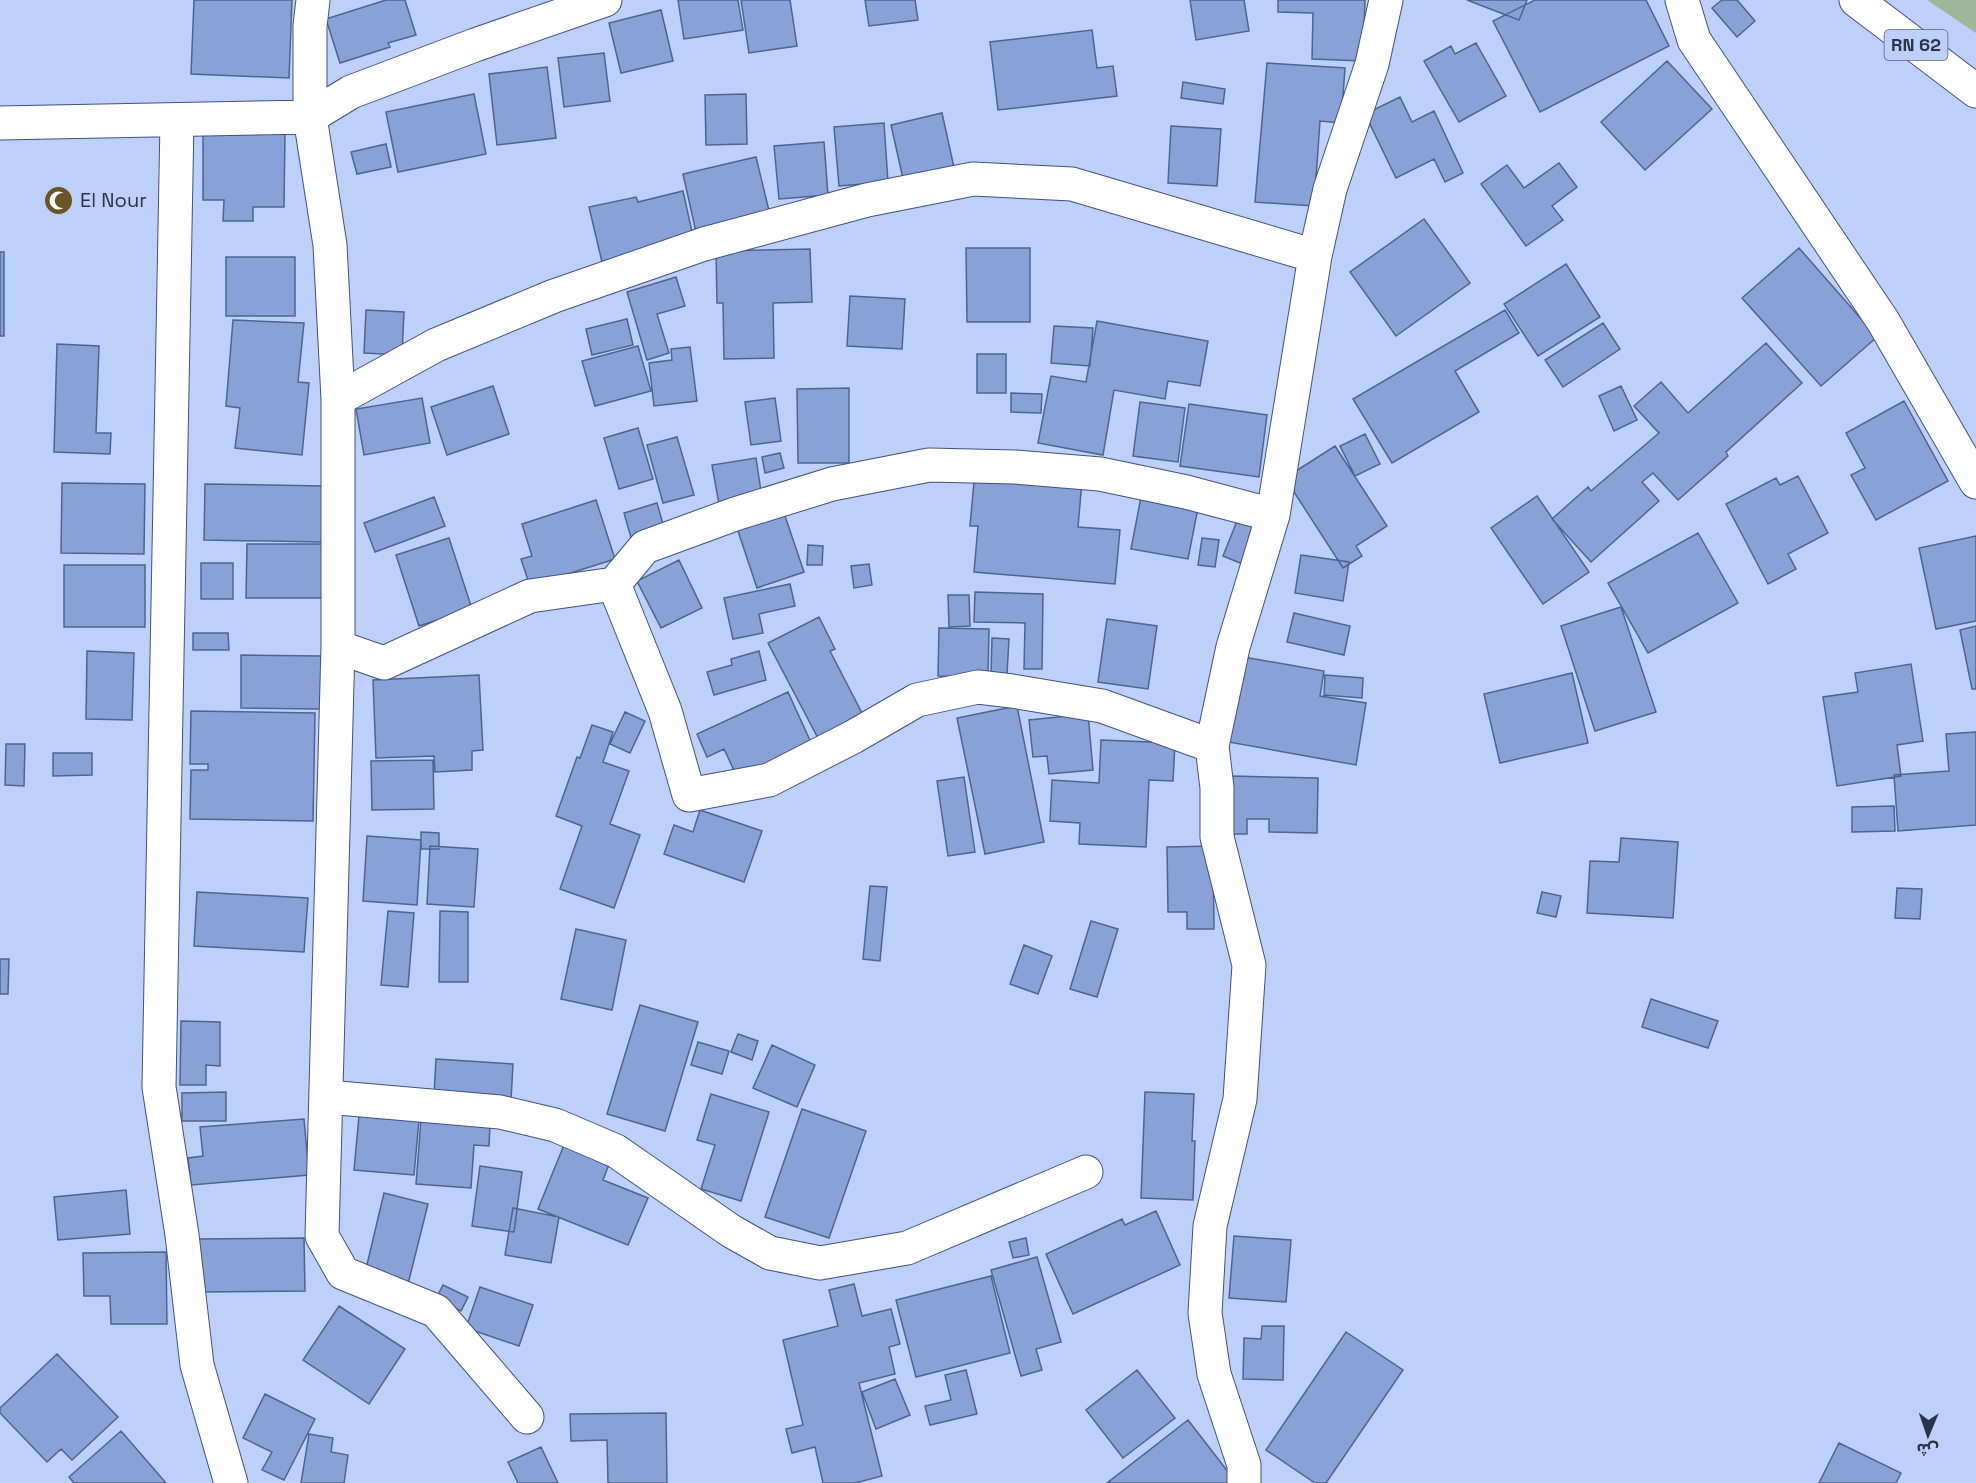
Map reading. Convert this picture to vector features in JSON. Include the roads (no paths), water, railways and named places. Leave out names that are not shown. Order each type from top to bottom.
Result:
[{"type":"street","points":[[313,0],[310,26],[310,117],[330,245],[338,399],[338,647],[322,1236],[343,1274],[436,1311],[527,1417]]},
{"type":"street","points":[[0,123],[310,117],[351,92],[475,45],[605,0]]},
{"type":"street","points":[[1244,1483],[1244,1465],[1214,1374],[1205,1313],[1210,1226],[1240,1099],[1249,965],[1217,837],[1217,788],[1212,746],[1233,647],[1273,515],[1315,256],[1330,189],[1372,64],[1386,0]]},
{"type":"street","points":[[1682,0],[1694,40],[1883,321],[1976,482]]},
{"type":"street","name":"RN 62","points":[[1856,0],[1976,91]]},
{"type":"street","points":[[177,121],[159,1087],[183,1235],[196,1365],[231,1483]]},
{"type":"street","points":[[338,399],[436,345],[554,296],[597,281],[704,244],[867,200],[972,179],[1072,184],[1315,256]]},
{"type":"street","points":[[338,647],[384,663],[530,596],[614,584],[645,547],[735,514],[832,484],[929,465],[1015,467],[1100,474],[1186,492],[1273,515]]},
{"type":"street","points":[[614,584],[665,711],[689,795],[769,780],[853,737],[917,699],[978,687],[1012,690],[1102,706],[1212,746]]},
{"type":"street","points":[[327,1097],[500,1112],[555,1125],[616,1151],[730,1231],[770,1253],[820,1263],[908,1248],[1086,1172]]},
{"type":"place","name":"El Nour","points":[[59,200]]}]
